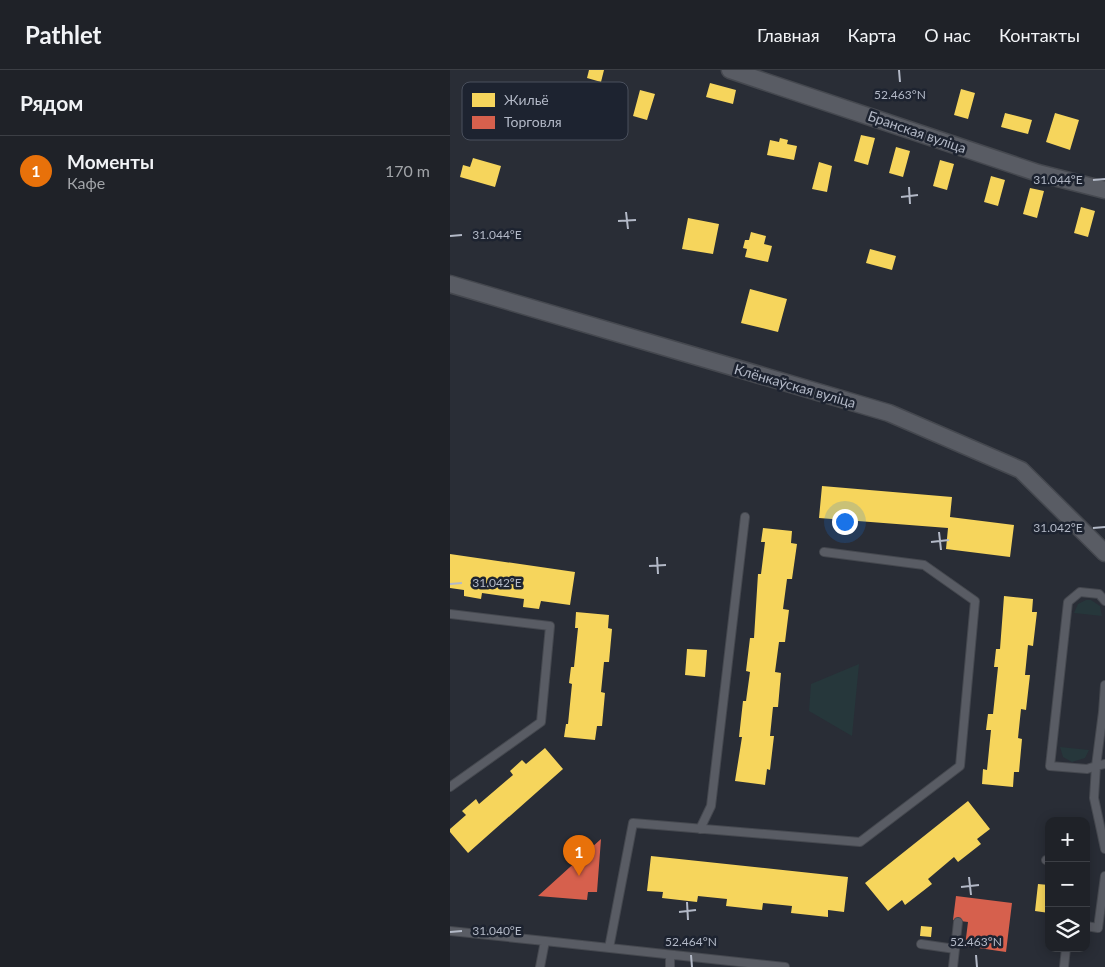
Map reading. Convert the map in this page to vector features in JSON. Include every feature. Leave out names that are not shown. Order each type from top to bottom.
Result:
[{"type":"street","name":"Бранская вуліца","points":[[730,70],[1038,173],[1105,190]]},
{"type":"street","name":"Клёнкаўская вуліца","points":[[450,284],[889,413],[1020,470],[1105,553]]},
{"type":"lane","points":[[700,829],[711,806],[745,517]]},
{"type":"lane","points":[[609,948],[633,823],[860,842],[960,766],[974,601],[924,565],[824,552]]},
{"type":"lane","points":[[1105,601],[1099,594],[1080,592],[1068,602],[1050,766],[1087,769],[1105,764]]},
{"type":"lane","points":[[450,614],[550,626],[541,722],[450,787]]},
{"type":"lane","points":[[1105,685],[1104,712],[1096,766],[1094,798],[1105,848]]},
{"type":"lane","points":[[1090,927],[1098,928],[1105,876]]},
{"type":"lane","points":[[953,967],[958,922]]},
{"type":"lane","points":[[450,930],[670,956],[785,967]]},
{"type":"lane","points":[[540,967],[545,941]]},
{"type":"lane","points":[[920,944],[955,949]]},
{"type":"lane","points":[[1064,967],[1066,952]]},
{"type":"lane","points":[[670,956],[670,967]]},
{"type":"shaded area","points":[[1091,600],[1100,606],[1102,616],[1074,613],[1078,604]]},
{"type":"shaded area","points":[[859,664],[852,736],[809,711],[811,684]]},
{"type":"shaded area","points":[[1060,747],[1089,750],[1085,758],[1072,762],[1063,757]]},
{"type":"building: Жильё","points":[[589,70],[604,70],[601,82],[587,78]]},
{"type":"building: Жильё","points":[[710,83],[736,90],[733,104],[706,97]]},
{"type":"building: Жильё","points":[[961,89],[975,93],[968,119],[954,115]]},
{"type":"building: Жильё","points":[[640,90],[655,94],[647,120],[633,116]]},
{"type":"building: Жильё","points":[[1005,113],[1032,120],[1028,134],[1001,127]]},
{"type":"building: Жильё","points":[[1055,113],[1079,120],[1070,150],[1046,142]]},
{"type":"building: Жильё","points":[[861,135],[875,138],[868,165],[854,161]]},
{"type":"building: Жильё","points":[[780,138],[788,140],[787,144],[797,146],[794,160],[767,155],[770,140],[779,142]]},
{"type":"building: Жильё","points":[[896,147],[910,151],[903,177],[889,173]]},
{"type":"building: Жильё","points":[[473,158],[501,166],[495,187],[460,177],[463,165],[470,167]]},
{"type":"building: Жильё","points":[[940,160],[954,164],[947,190],[933,186]]},
{"type":"building: Жильё","points":[[819,162],[832,166],[827,192],[812,189]]},
{"type":"building: Жильё","points":[[991,176],[1005,180],[998,206],[984,202]]},
{"type":"building: Жильё","points":[[1030,188],[1044,191],[1037,218],[1023,214]]},
{"type":"building: Жильё","points":[[1081,207],[1095,211],[1088,237],[1074,233]]},
{"type":"building: Жильё","points":[[688,218],[719,224],[713,254],[682,249]]},
{"type":"building: Жильё","points":[[751,232],[766,236],[764,244],[772,246],[768,262],[745,257],[747,249],[743,248],[745,240],[749,240]]},
{"type":"building: Жильё","points":[[870,249],[896,256],[892,270],[866,263]]},
{"type":"building: Жильё","points":[[750,289],[787,299],[778,332],[741,323]]},
{"type":"building: Жильё","points":[[822,486],[952,497],[950,517],[1014,525],[1010,557],[946,549],[948,528],[819,518]]},
{"type":"building: Жильё","points":[[763,528],[792,531],[791,543],[797,544],[792,579],[787,579],[783,609],[789,610],[785,642],[779,642],[775,672],[781,673],[778,707],[773,707],[770,736],[774,736],[770,770],[767,769],[765,785],[735,781],[742,737],[739,737],[743,701],[746,701],[750,672],[746,671],[750,638],[754,638],[758,574],[761,574],[765,542],[761,542]]},
{"type":"building: Жильё","points":[[450,554],[575,572],[570,605],[541,601],[539,609],[523,607],[524,599],[482,593],[481,599],[464,596],[464,590],[450,588]]},
{"type":"building: Жильё","points":[[1004,596],[1033,599],[1032,612],[1037,612],[1033,646],[1028,645],[1025,675],[1030,675],[1026,710],[1021,709],[1018,738],[1022,739],[1019,772],[1014,772],[1013,787],[982,784],[983,769],[987,770],[991,730],[986,730],[988,714],[993,714],[998,667],[994,667],[996,649],[1000,649]]},
{"type":"building: Жильё","points":[[576,612],[609,615],[608,628],[612,629],[609,662],[604,662],[601,692],[605,693],[602,726],[597,726],[595,740],[564,737],[566,724],[568,724],[572,684],[569,683],[571,667],[574,667],[578,628],[575,628]]},
{"type":"building: Жильё","points":[[687,649],[707,650],[705,677],[685,675]]},
{"type":"building: Жильё","points":[[545,748],[563,769],[468,853],[450,832],[450,829],[466,815],[462,811],[476,799],[479,804],[513,775],[510,771],[522,760],[526,764]]},
{"type":"building: Жильё","points":[[968,801],[990,829],[977,839],[981,844],[958,862],[954,857],[928,879],[932,884],[905,905],[902,900],[888,911],[865,883]]},
{"type":"building: Жильё","points":[[651,856],[848,877],[844,912],[828,910],[828,917],[791,913],[792,906],[763,903],[762,910],[726,906],[727,899],[698,896],[697,902],[662,898],[663,892],[647,891]]},
{"type":"building: Жильё","points":[[1038,884],[1045,885],[1045,912],[1035,911]]},
{"type":"building: Жильё","points":[[921,926],[932,927],[931,937],[920,936]]},
{"type":"building: Торговля","points":[[601,839],[597,892],[588,892],[587,900],[538,896]]},
{"type":"building: Торговля","points":[[956,896],[1012,903],[1006,952],[965,946],[968,922],[953,920]]},
{"type":"place","name":"Моменты","points":[[579,876]]}]
